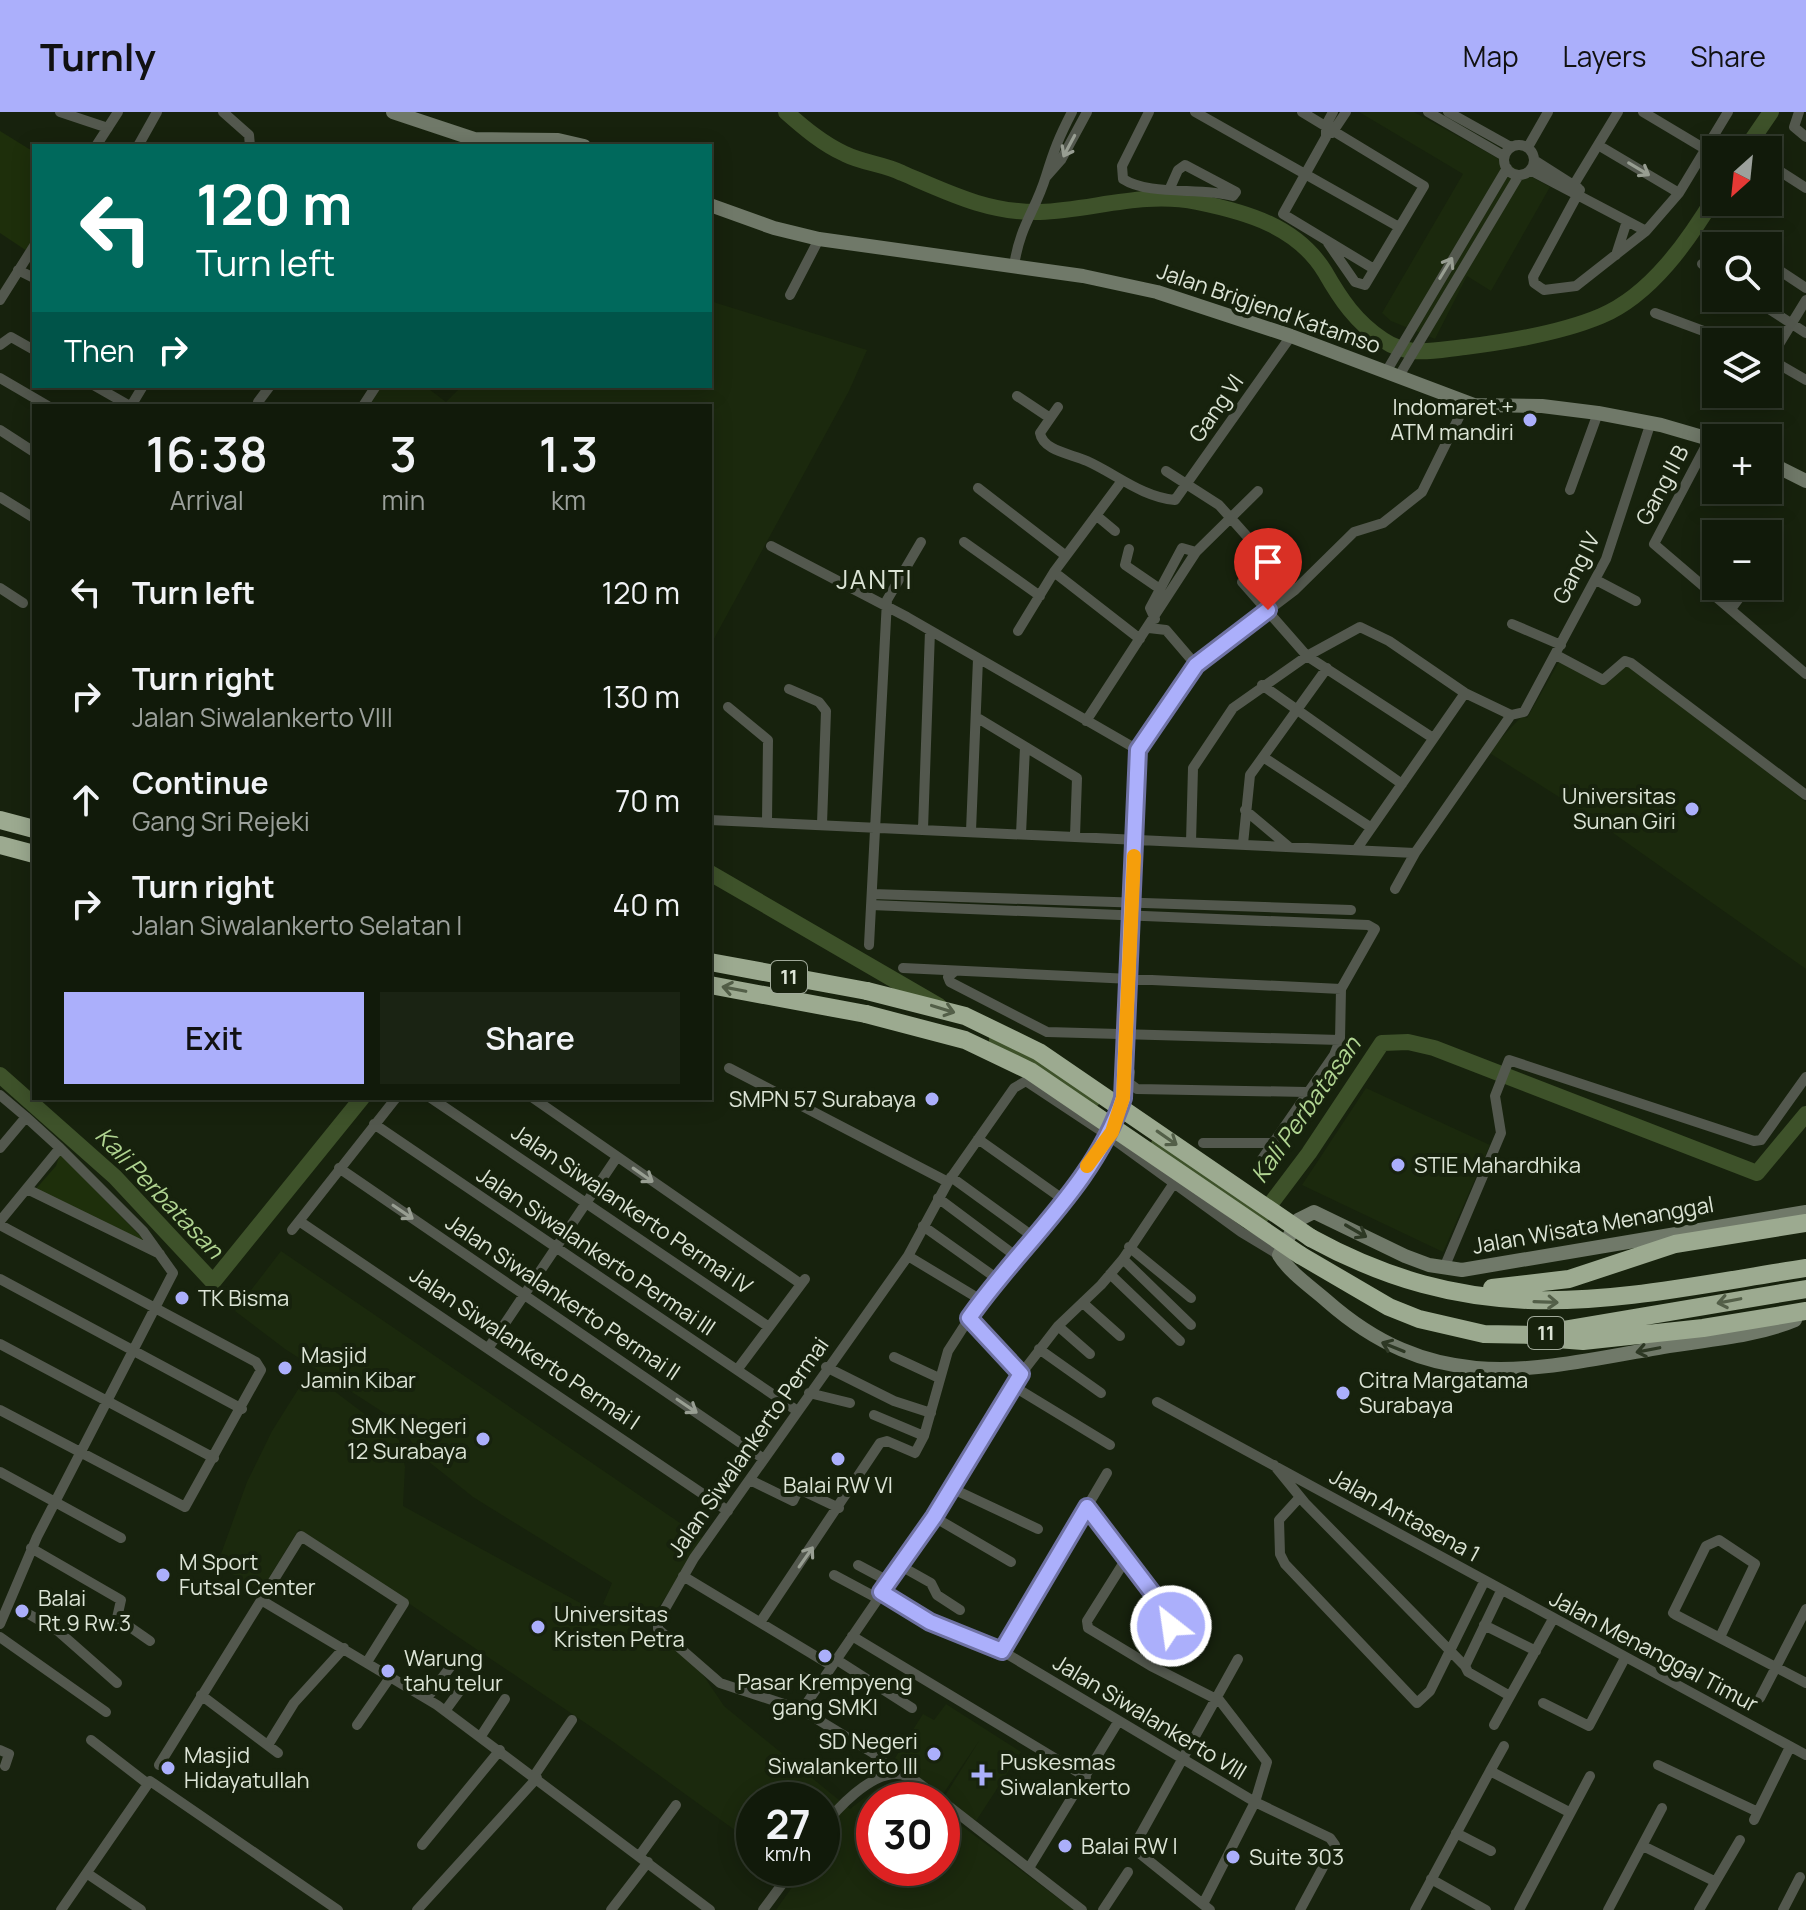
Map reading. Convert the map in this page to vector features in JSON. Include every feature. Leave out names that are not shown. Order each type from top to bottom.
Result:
[{"type":"highway","points":[[0,820],[32,828]]},
{"type":"highway","points":[[0,845],[32,853]]},
{"type":"highway","name":"11","points":[[712,962],[867,991],[965,1016],[1039,1052],[1311,1238],[1365,1265],[1402,1278],[1482,1298],[1563,1302],[1617,1298],[1806,1268]]},
{"type":"highway","name":"11","points":[[712,985],[866,1014],[965,1040],[1030,1071],[1300,1255],[1356,1289],[1419,1319],[1484,1334],[1533,1335],[1806,1289]]},
{"type":"highway","points":[[1402,1278],[1491,1288],[1541,1285],[1569,1279],[1675,1244],[1806,1223]]},
{"type":"highway","points":[[1533,1335],[1557,1342],[1583,1341],[1806,1313]]},
{"type":"street","points":[[60,112],[108,128]]},
{"type":"street","points":[[97,144],[118,112]]},
{"type":"street","points":[[139,144],[157,112]]},
{"type":"street","points":[[223,112],[249,135],[250,144]]},
{"type":"street","points":[[393,112],[473,143],[542,143]]},
{"type":"street","points":[[1046,177],[1050,154],[1072,112]]},
{"type":"street","points":[[1014,266],[1021,229],[1046,177],[1061,160],[1087,112]]},
{"type":"street","points":[[1149,112],[1129,148],[1121,174],[1135,185],[1236,194],[1185,165],[1178,170],[1170,188]]},
{"type":"street","points":[[1195,112],[1399,227]]},
{"type":"street","points":[[1302,112],[1329,131],[1423,184],[1365,285],[1358,284],[1328,243]]},
{"type":"street","points":[[1329,131],[1333,112]]},
{"type":"street","points":[[1346,112],[1329,131],[1283,214],[1374,269]]},
{"type":"street","points":[[1428,112],[1508,151],[1528,147]]},
{"type":"street","points":[[1448,112],[1508,151]]},
{"type":"street","points":[[1548,112],[1528,147],[1532,165],[1646,231]]},
{"type":"street","points":[[1618,112],[1598,145],[1533,277],[1534,283],[1544,290],[1576,286],[1646,231],[1679,193],[1702,154]]},
{"type":"street","points":[[1643,112],[1702,147]]},
{"type":"street","points":[[1713,136],[1728,112]]},
{"type":"street","points":[[1803,112],[1794,127],[1806,137]]},
{"type":"street","points":[[1598,145],[1679,193]]},
{"type":"street","points":[[1393,374],[1395,353],[1507,168],[1508,151]]},
{"type":"street","points":[[1393,374],[1407,361],[1519,175],[1532,165]]},
{"type":"street","points":[[1507,168],[1519,175]]},
{"type":"street","points":[[1782,173],[1806,188]]},
{"type":"street","name":"Jalan Brigjend Katamso","points":[[712,206],[774,228],[819,239],[1014,266],[1157,292],[1291,336],[1466,403],[1488,407],[1542,406],[1598,413],[1651,422],[1702,437]]},
{"type":"street","points":[[1615,257],[1627,221]]},
{"type":"street","points":[[790,295],[819,239]]},
{"type":"street","points":[[0,300],[4,286],[32,252]]},
{"type":"street","points":[[18,270],[32,277]]},
{"type":"street","points":[[1782,272],[1806,288]]},
{"type":"street","points":[[1427,298],[1439,305]]},
{"type":"street","points":[[1782,338],[1806,300]]},
{"type":"street","points":[[1772,312],[1806,333]]},
{"type":"street","points":[[1655,313],[1702,330]]},
{"type":"street","points":[[1408,330],[1420,337]]},
{"type":"street","name":"Gang VI","points":[[1121,482],[1172,501],[1188,483],[1291,336]]},
{"type":"street","points":[[0,345],[11,337],[32,349]]},
{"type":"street","points":[[1782,366],[1806,380]]},
{"type":"street","points":[[0,378],[45,404]]},
{"type":"street","points":[[98,388],[126,404]]},
{"type":"street","points":[[258,402],[268,388]]},
{"type":"street","points":[[1017,396],[1050,418]]},
{"type":"street","points":[[761,1621],[880,1443],[887,1441],[913,1454],[924,1436],[943,1360],[981,1300],[1035,1238],[1111,1134],[1123,1098],[1138,750],[1196,665],[1295,590],[1354,532],[1383,523],[1422,492],[1466,403]]},
{"type":"street","points":[[1018,631],[1054,572],[1121,482],[1088,461],[1068,455],[1044,441],[1039,435],[1058,407]]},
{"type":"street","points":[[1570,490],[1598,413]]},
{"type":"street","name":"Gang IV","points":[[1395,889],[1415,853],[1511,715],[1524,712],[1558,650],[1596,580],[1615,536],[1651,422]]},
{"type":"street","points":[[0,430],[32,451]]},
{"type":"street","name":"Gang II B","points":[[1702,459],[1654,544],[1806,674]]},
{"type":"street","points":[[1782,469],[1806,481]]},
{"type":"street","points":[[1166,471],[1188,483],[1230,518],[1295,590]]},
{"type":"street","points":[[978,488],[1066,556]]},
{"type":"street","points":[[1086,721],[1152,624],[1196,552],[1258,491]]},
{"type":"street","points":[[0,497],[32,517]]},
{"type":"street","points":[[1097,516],[1115,531]]},
{"type":"street","points":[[869,945],[887,607],[895,582],[921,542]]},
{"type":"street","points":[[964,542],[1040,596]]},
{"type":"street","points":[[771,546],[887,607],[1138,750]]},
{"type":"street","points":[[1152,624],[1150,608],[1182,548],[1196,552]]},
{"type":"street","points":[[1129,549],[1125,565],[1160,589]]},
{"type":"street","points":[[1241,565],[1257,550]]},
{"type":"street","points":[[1273,567],[1288,550]]},
{"type":"street","points":[[1054,572],[1140,639]]},
{"type":"street","points":[[1596,580],[1636,601]]},
{"type":"street","points":[[1242,582],[1307,656],[1433,738]]},
{"type":"street","points":[[0,588],[23,603]]},
{"type":"street","points":[[1731,609],[1738,600]]},
{"type":"street","points":[[1152,624],[1166,630],[1196,665]]},
{"type":"street","points":[[1512,624],[1603,680],[1625,661],[1631,663],[1806,795]]},
{"type":"street","points":[[1191,842],[1192,779],[1196,761],[1233,708],[1307,656],[1363,627],[1465,693],[1511,715]]},
{"type":"street","points":[[923,829],[930,631]]},
{"type":"street","points":[[971,831],[978,659]]},
{"type":"street","points":[[1243,844],[1248,780],[1327,668]]},
{"type":"street","points":[[1262,685],[1402,784]]},
{"type":"street","points":[[789,689],[819,702],[826,711],[822,824]]},
{"type":"street","points":[[1356,850],[1465,693]]},
{"type":"street","points":[[728,707],[768,740],[767,821]]},
{"type":"street","points":[[976,717],[1077,778],[1075,836]]},
{"type":"street","points":[[1021,834],[1025,747]]},
{"type":"street","points":[[1263,757],[1370,827]]},
{"type":"street","points":[[1245,810],[1289,847]]},
{"type":"street","points":[[712,820],[1415,853]]},
{"type":"street","points":[[872,900],[1131,917],[1372,926],[1375,929],[1341,989],[1340,1040],[1329,1063],[1262,1159]]},
{"type":"street","points":[[897,901],[1074,900],[1351,910]]},
{"type":"street","points":[[1074,900],[1074,914]]},
{"type":"street","points":[[903,968],[1341,989]]},
{"type":"street","points":[[954,972],[948,977],[950,982],[1041,1031],[1340,1040]]},
{"type":"street","points":[[1444,1268],[1501,1133],[1495,1096],[1509,1060],[1754,1141],[1761,1140],[1806,1077]]},
{"type":"street","points":[[1125,1064],[1130,1072],[1129,1083],[1137,1089],[1306,1092]]},
{"type":"street","points":[[729,1068],[950,1180],[1035,1238]]},
{"type":"street","name":"Jalan Siwalankerto Permai","points":[[802,1710],[720,1683],[658,1629],[660,1615],[796,1410],[908,1256],[938,1198],[1014,1088],[1026,1081],[1111,1134]]},
{"type":"street","points":[[0,1095],[112,1197],[162,1255],[173,1273],[31,1548],[16,1605],[0,1624]]},
{"type":"street","points":[[339,1168],[394,1100]]},
{"type":"street","name":"Jalan Siwalankerto Permai IV","points":[[434,1100],[769,1327]]},
{"type":"street","points":[[536,1100],[803,1281],[737,1370]]},
{"type":"street","points":[[0,1148],[26,1117]]},
{"type":"street","name":"Jalan Siwalankerto Permai III","points":[[374,1124],[796,1410]]},
{"type":"street","points":[[1111,1134],[1249,1238],[1279,1255],[1333,1307],[1376,1339],[1402,1351],[1481,1369],[1519,1370],[1575,1364],[1764,1328],[1806,1313]]},
{"type":"street","points":[[978,1139],[1064,1200]]},
{"type":"street","points":[[1203,1143],[1272,1143]]},
{"type":"street","points":[[0,1410],[181,1506],[187,1505],[260,1375],[260,1365],[0,1223],[60,1148]]},
{"type":"street","points":[[489,1347],[617,1157]]},
{"type":"street","name":"Jalan Siwalankerto Permai I","points":[[339,1168],[295,1225],[489,1347],[728,1511]]},
{"type":"street","name":"Jalan Siwalankerto Permai II","points":[[339,1168],[764,1459]]},
{"type":"street","points":[[915,1782],[897,1774],[873,1753],[802,1710],[934,1517],[1021,1374],[1058,1326],[1083,1303],[1123,1259],[1129,1247],[1146,1232],[1174,1183]]},
{"type":"street","points":[[27,1189],[162,1255]]},
{"type":"street","points":[[938,1198],[1017,1257]]},
{"type":"street","name":"Jalan Wisata Menanggal","points":[[1279,1255],[1298,1220],[1314,1212],[1405,1256],[1444,1268],[1515,1264],[1622,1242],[1806,1212]]},
{"type":"street","points":[[923,1226],[999,1280]]},
{"type":"street","points":[[1129,1247],[1191,1298]]},
{"type":"street","points":[[908,1256],[981,1300]]},
{"type":"street","points":[[1123,1259],[1191,1325]]},
{"type":"street","points":[[1110,1274],[1180,1341]]},
{"type":"street","points":[[0,1279],[242,1409]]},
{"type":"street","points":[[1083,1303],[1120,1336]]},
{"type":"street","points":[[969,1318],[1021,1374]]},
{"type":"street","points":[[1058,1326],[1090,1354]]},
{"type":"street","points":[[0,1344],[214,1458]]},
{"type":"street","points":[[1039,1349],[1101,1393]]},
{"type":"street","points":[[894,1357],[939,1378]]},
{"type":"street","points":[[826,1367],[874,1392],[931,1413]]},
{"type":"street","points":[[1013,1386],[1110,1445]]},
{"type":"street","points":[[809,1393],[850,1403]]},
{"type":"street","name":"Jalan Antasena 1","points":[[1157,1402],[1484,1582],[1424,1700],[1413,1701],[1282,1559],[1279,1520],[1300,1497]]},
{"type":"street","points":[[874,1415],[924,1436]]},
{"type":"street","points":[[1273,1464],[1300,1497],[1468,1672],[1510,1696]]},
{"type":"street","points":[[0,1472],[121,1538]]},
{"type":"street","points":[[1002,1651],[1107,1473]]},
{"type":"street","points":[[750,1480],[793,1501],[799,1489],[839,1508]]},
{"type":"street","points":[[951,1488],[1038,1529]]},
{"type":"street","points":[[1087,1507],[1172,1621],[1151,1666]]},
{"type":"street","points":[[934,1517],[1011,1562]]},
{"type":"street","points":[[61,1910],[149,1783],[201,1695],[303,1537],[404,1603],[367,1662]]},
{"type":"street","points":[[1720,1637],[1755,1564],[1719,1540],[1706,1546],[1673,1611],[1720,1637],[1776,1666],[1806,1683]]},
{"type":"street","points":[[31,1548],[121,1600],[117,1618],[150,1641]]},
{"type":"street","points":[[1126,1559],[1087,1626],[1151,1666],[1217,1699],[1252,1739],[1267,1762],[1255,1802],[1330,1838],[1335,1845],[1300,1910]]},
{"type":"street","points":[[858,1565],[888,1581]]},
{"type":"street","points":[[899,1565],[931,1583],[937,1595],[960,1610]]},
{"type":"street","name":"Jalan Siwalankerto VIII","points":[[834,1575],[922,1618],[1002,1651],[1255,1802],[1206,1907]]},
{"type":"street","points":[[683,1576],[912,1708]]},
{"type":"street","name":"Jalan Menanggal Timur","points":[[1484,1582],[1806,1755]]},
{"type":"street","points":[[0,1588],[16,1605],[58,1631],[117,1683]]},
{"type":"street","points":[[1465,1666],[1501,1591]]},
{"type":"street","points":[[261,1600],[427,1698],[710,1910]]},
{"type":"street","points":[[1760,1698],[1806,1609]]},
{"type":"street","points":[[1494,1725],[1553,1619]]},
{"type":"street","points":[[1484,1625],[1536,1651]]},
{"type":"street","points":[[852,1636],[1086,1777]]},
{"type":"street","points":[[0,1637],[106,1712]]},
{"type":"street","points":[[268,1745],[294,1703],[344,1648]]},
{"type":"street","points":[[1543,1703],[1589,1726],[1625,1658]]},
{"type":"street","points":[[1206,1907],[1133,1848],[1238,1659]]},
{"type":"street","points":[[427,1698],[451,1666]]},
{"type":"street","points":[[357,1725],[391,1676]]},
{"type":"street","points":[[445,1711],[464,1685],[471,1689]]},
{"type":"street","points":[[201,1695],[278,1753]]},
{"type":"street","points":[[481,1736],[505,1699]]},
{"type":"street","points":[[421,1909],[536,1777],[572,1720]]},
{"type":"street","points":[[1029,1868],[1118,1722]]},
{"type":"street","points":[[91,1740],[149,1783],[338,1910]]},
{"type":"street","points":[[1415,1910],[1504,1746]]},
{"type":"street","points":[[1658,1765],[1756,1816],[1790,1747]]},
{"type":"street","points":[[0,1750],[9,1754],[5,1766]]},
{"type":"street","points":[[422,1845],[500,1750]]},
{"type":"street","points":[[1490,1771],[1569,1812]]},
{"type":"street","points":[[840,1807],[847,1799],[881,1778],[897,1774]]},
{"type":"street","points":[[1519,1910],[1590,1776]]},
{"type":"street","points":[[611,1910],[676,1805]]},
{"type":"street","points":[[1608,1910],[1662,1808]]},
{"type":"street","points":[[960,1815],[1082,1910]]},
{"type":"street","points":[[1456,1833],[1491,1851]]},
{"type":"street","points":[[1699,1910],[1740,1840]]},
{"type":"street","points":[[1643,1846],[1714,1881]]},
{"type":"street","points":[[1103,1910],[1128,1872]]},
{"type":"street","points":[[88,1874],[141,1910]]},
{"type":"street","points":[[1784,1910],[1800,1877]]},
{"type":"street","points":[[1431,1879],[1486,1910]]},
{"type":"street","points":[[763,1910],[781,1886]]},
{"type":"shaded area","points":[[1359,112],[1414,112],[1550,187],[1491,291],[1467,276],[1435,339],[1391,321],[1382,313],[1463,174]]},
{"type":"shaded area","points":[[0,131],[32,151],[32,243],[27,251],[0,233]]},
{"type":"shaded area","points":[[712,302],[867,350],[849,391],[712,642],[712,404],[368,404],[380,388],[428,388],[446,402],[460,388],[712,388]]},
{"type":"shaded area","name":"Universitas Sunan Giri","points":[[1560,660],[1607,684],[1625,662],[1806,802],[1806,969],[1589,816],[1488,752],[1522,716],[1527,718]]},
{"type":"shaded area","name":"STIE Mahardhika","points":[[1366,1088],[1490,1145],[1443,1252],[1302,1185]]},
{"type":"shaded area","points":[[60,1154],[149,1245],[34,1191],[56,1166]]},
{"type":"shaded area","name":"SMK Negeri 12 Surabaya","points":[[281,1251],[705,1540],[647,1624],[603,1604],[612,1583],[473,1497],[419,1454],[408,1436],[389,1416],[285,1349],[235,1311]]},
{"type":"shaded area","name":"Universitas Kristen Petra","points":[[309,1372],[399,1440],[405,1467],[403,1506],[595,1611],[668,1643],[693,1660],[724,1706],[817,1782],[736,1782],[736,1831],[612,1741],[299,1529],[261,1591],[217,1565],[247,1482],[272,1431]]},
{"type":"shaded area","points":[[946,1704],[1021,1752],[976,1821],[960,1810],[960,1782],[954,1782],[979,1741],[951,1782],[917,1782],[900,1771],[895,1758],[923,1714],[934,1720]]},
{"type":"shaded area","name":"Universitas Kristen Petra","points":[[840,1801],[850,1809],[856,1804],[856,1886],[960,1886],[960,1824],[1074,1910],[776,1910],[793,1886],[840,1886]]},
{"type":"waterway","points":[[786,112],[821,141],[845,154],[1003,209],[1060,211],[1138,200],[1177,199],[1252,216],[1300,243],[1325,272],[1350,310],[1373,333],[1393,346],[1413,351],[1444,350],[1516,339],[1601,316],[1619,307],[1652,280],[1681,248],[1703,216]]},
{"type":"waterway","points":[[1755,136],[1771,112]]},
{"type":"waterway","name":"Kali Perbatasan","points":[[712,874],[939,1006]]},
{"type":"waterway","name":"Kali Perbatasan","points":[[997,1040],[1093,1099]]},
{"type":"waterway","name":"Kali Perbatasan","points":[[1159,1144],[1260,1218],[1309,1153],[1382,1043],[1408,1042],[1434,1048],[1757,1173],[1806,1114]]},
{"type":"waterway","name":"Kali Perbatasan","points":[[0,1075],[115,1177],[213,1282],[360,1100]]},
{"type":"slow traffic","points":[[1087,1166],[1112,1132],[1123,1098],[1134,856]]},
{"type":"place","name":"Indomaret + ATM mandiri","points":[[1530,420]]},
{"type":"place","name":"Universitas Sunan Giri","points":[[1692,809]]},
{"type":"place","name":"SMPN 57 Surabaya","points":[[932,1099]]},
{"type":"place","name":"STIE Mahardhika","points":[[1398,1165]]},
{"type":"place","name":"TK Bisma","points":[[182,1298]]},
{"type":"place","name":"Masjid Jamin Kibar","points":[[285,1368]]},
{"type":"place","name":"Citra Margatama Surabaya","points":[[1343,1393]]},
{"type":"place","name":"SMK Negeri 12 Surabaya","points":[[483,1439]]},
{"type":"place","name":"Balai RW VI","points":[[838,1459]]},
{"type":"place","name":"M Sport Futsal Center","points":[[163,1575]]},
{"type":"place","name":"Balai Rt.9 Rw.3","points":[[22,1611]]},
{"type":"place","name":"Universitas Kristen Petra","points":[[538,1627]]},
{"type":"place","name":"Pasar Krempyeng gang SMKI","points":[[825,1656]]},
{"type":"place","name":"Warung tahu telur","points":[[388,1671]]},
{"type":"place","name":"SD Negeri Siwalankerto III","points":[[934,1754]]},
{"type":"place","name":"Masjid Hidayatullah","points":[[168,1768]]},
{"type":"place","name":"Puskesmas Siwalankerto","points":[[982,1775]]},
{"type":"place","name":"Balai RW I","points":[[1065,1846]]},
{"type":"place","name":"Suite 303","points":[[1233,1857]]},
{"type":"district","name":"JANTI","points":[[875,580]]},
{"type":"route","points":[[1171,1626],[1170,1616],[1087,1507],[1002,1651],[930,1622],[881,1592],[934,1517],[1021,1374],[969,1318],[1056,1212],[1112,1132],[1123,1098],[1138,750],[1163,709],[1196,665],[1268,610]]}]
